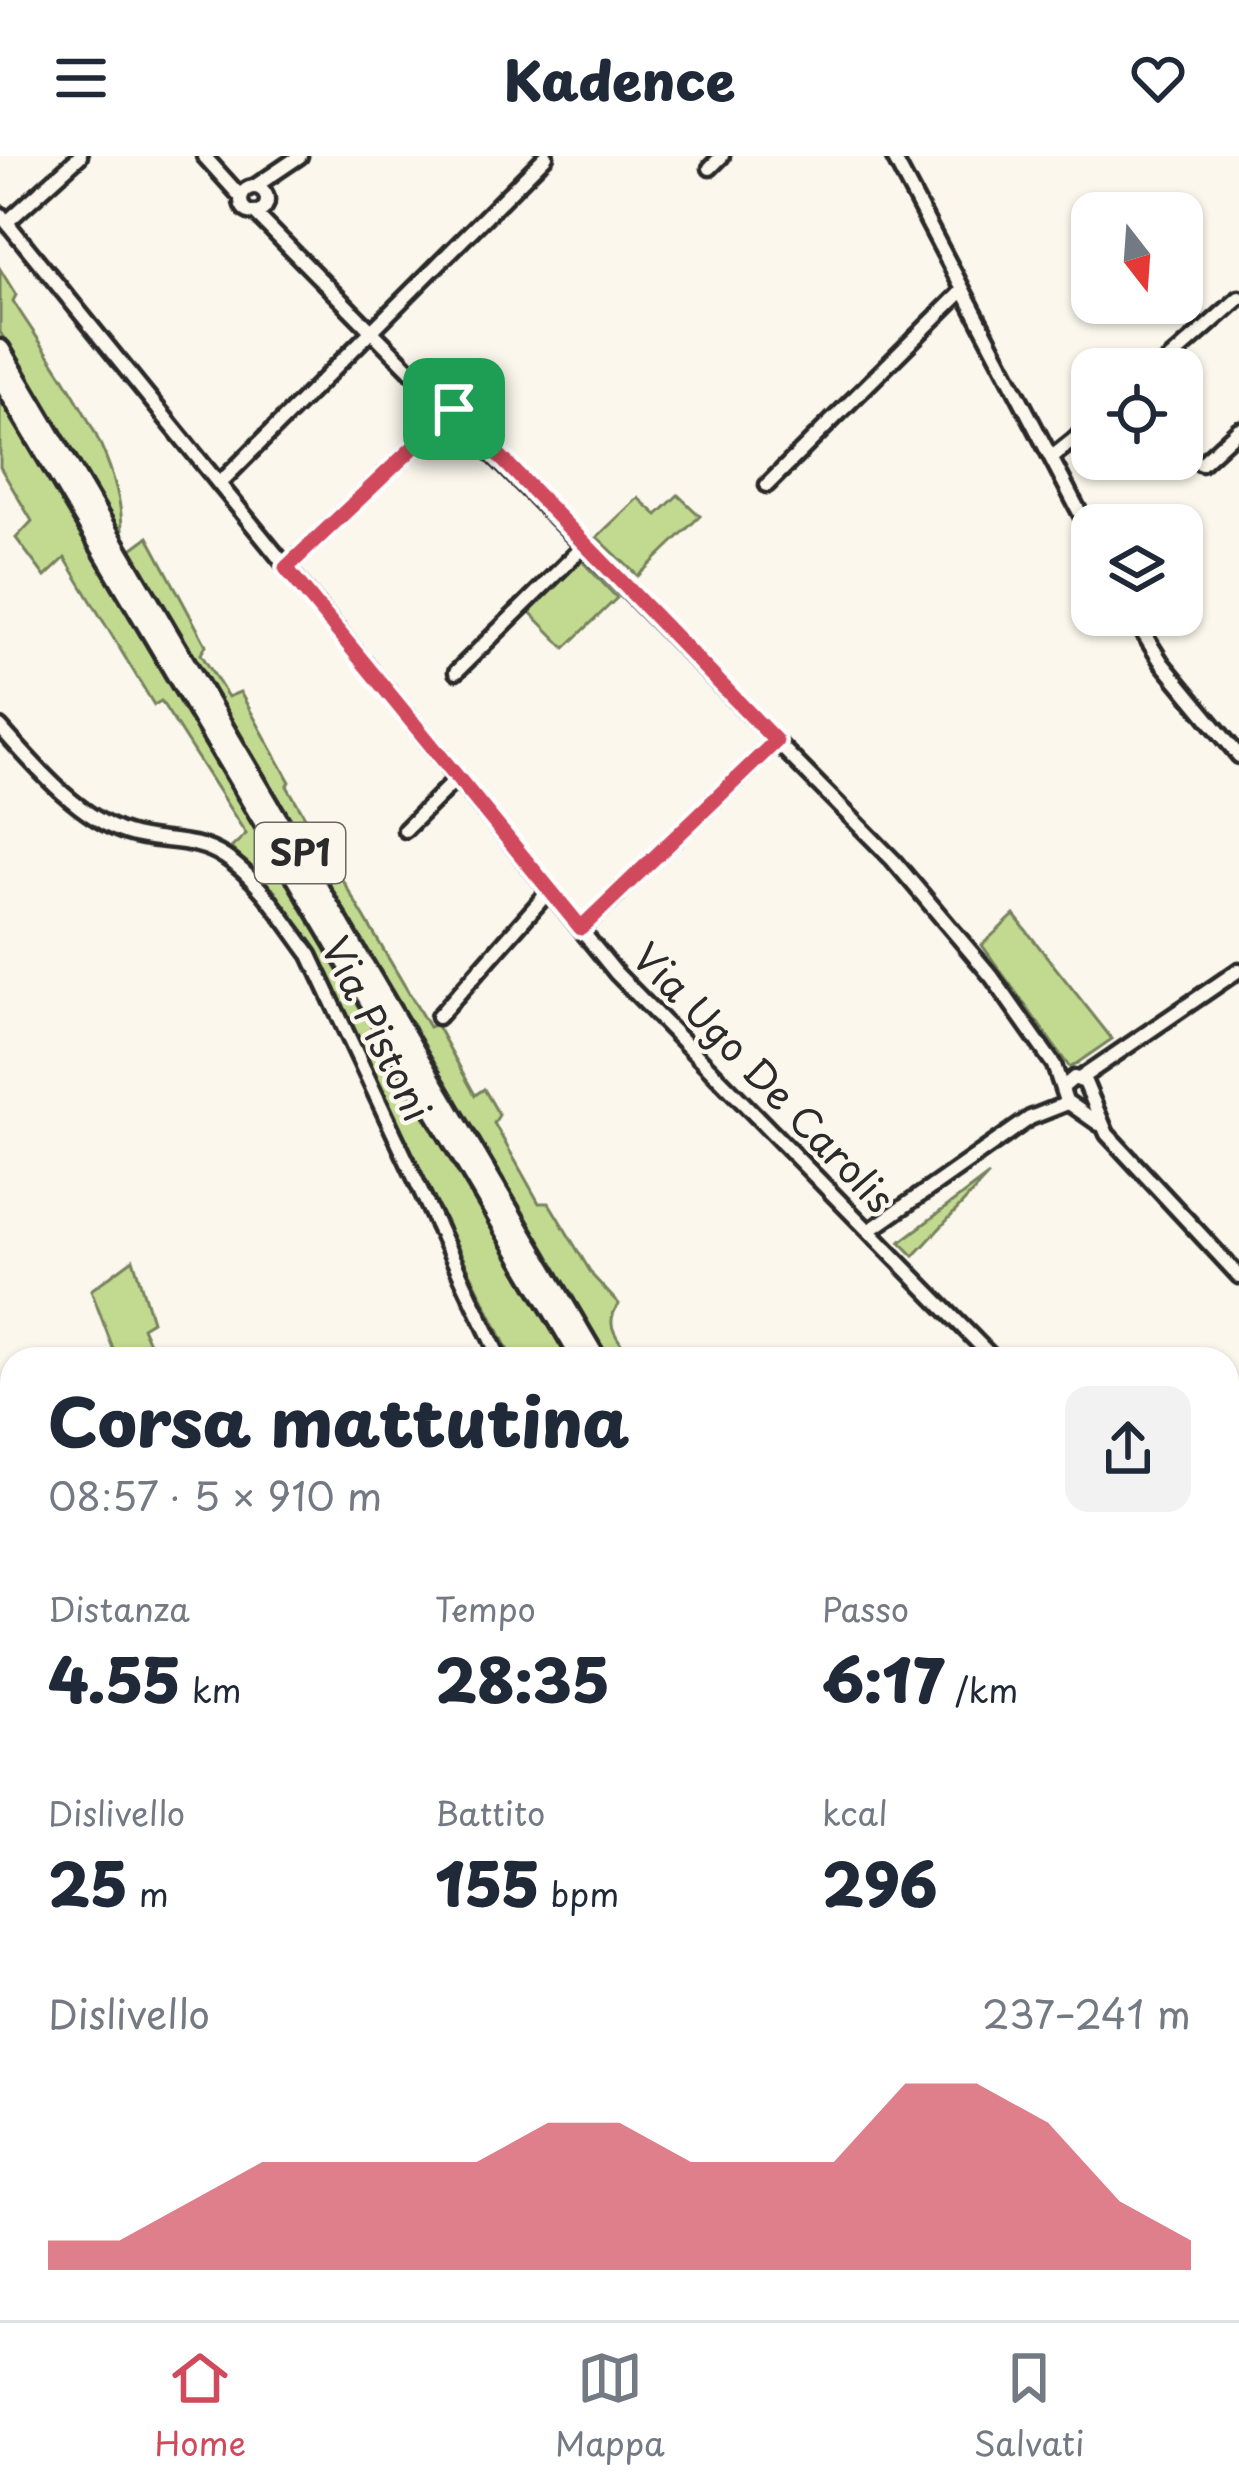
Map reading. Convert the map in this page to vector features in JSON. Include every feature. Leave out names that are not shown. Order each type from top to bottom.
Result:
[{"type":"highway","name":"SP1","points":[[0,350],[589,1347]]},
{"type":"highway","name":"SP1","points":[[0,376],[575,1347]]},
{"type":"street","points":[[4,218],[80,156]]},
{"type":"street","points":[[204,156],[263,206],[280,234],[941,913],[1054,1065],[1066,1097],[1099,1124],[1148,1184],[1239,1276]]},
{"type":"street","points":[[247,190],[300,156]]},
{"type":"street","points":[[224,479],[546,156]]},
{"type":"street","points":[[710,168],[722,156]]},
{"type":"street","points":[[893,156],[1076,504]]},
{"type":"street","points":[[247,190],[244,209],[263,206],[287,168]]},
{"type":"street","name":"Via Ugo De Carolis","points":[[4,218],[616,973],[982,1347]]},
{"type":"street","points":[[767,485],[963,290]]},
{"type":"street","points":[[1183,348],[1239,298]]},
{"type":"street","points":[[286,568],[454,409]]},
{"type":"street","points":[[1203,462],[1239,429]]},
{"type":"street","points":[[1052,457],[1071,442]]},
{"type":"street","points":[[456,673],[586,544]]},
{"type":"street","points":[[1145,636],[1162,663],[1236,746]]},
{"type":"street","name":"Via Pistoni","points":[[0,727],[76,804],[126,833],[193,841],[227,857],[278,913],[310,955],[494,1347]]},
{"type":"street","points":[[581,928],[776,741]]},
{"type":"street","points":[[405,830],[458,777]]},
{"type":"street","points":[[438,1017],[550,890]]},
{"type":"street","points":[[868,1231],[1066,1097],[1096,1070],[1239,970]]},
{"type":"street","points":[[1054,1065],[1083,1084],[1099,1124]]},
{"type":"street","points":[[1066,1097],[1083,1084]]},
{"type":"green space","points":[[0,269],[16,295],[13,301],[100,444],[120,505],[122,535],[0,332]]},
{"type":"green space","points":[[0,395],[564,1347],[506,1347],[315,951],[275,891],[231,848],[246,834],[161,701],[154,705],[65,558],[45,577],[16,538],[32,521],[0,467]]},
{"type":"green space","points":[[678,495],[700,516],[638,576],[597,537],[638,498],[657,515]]},
{"type":"green space","points":[[148,537],[206,645],[201,654],[228,697],[240,692],[290,782],[287,786],[429,1027],[436,1024],[475,1095],[484,1089],[499,1115],[494,1123],[539,1203],[549,1203],[593,1276],[619,1304],[612,1326],[624,1347],[599,1347],[594,1339],[129,551]]},
{"type":"green space","points":[[578,557],[617,598],[565,648],[526,608]]},
{"type":"green space","points":[[1014,915],[1112,1039],[1070,1068],[982,945]]},
{"type":"green space","points":[[989,1175],[914,1256],[900,1242]]},
{"type":"green space","points":[[133,1259],[152,1321],[142,1327],[151,1347],[112,1347],[91,1290]]},
{"type":"route","points":[[454,409],[776,741],[581,928],[286,568],[454,409]]}]
